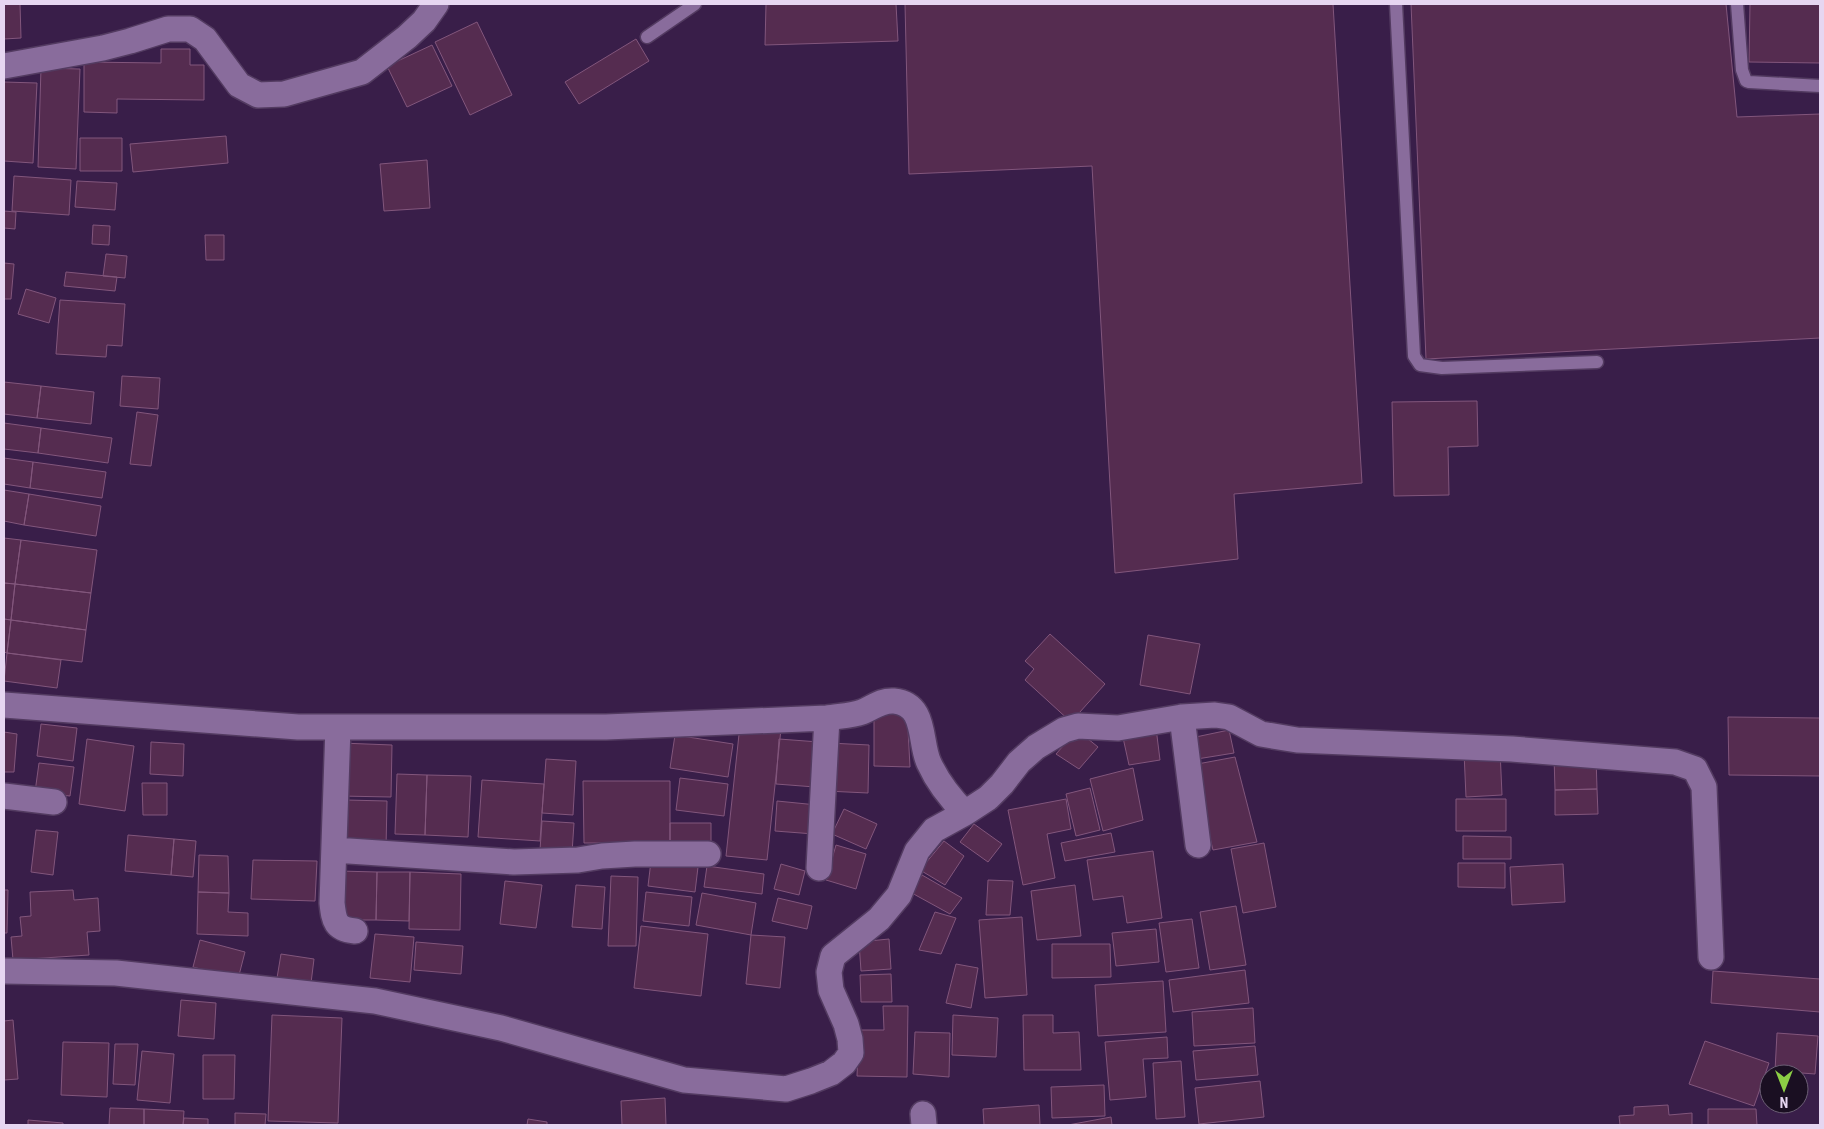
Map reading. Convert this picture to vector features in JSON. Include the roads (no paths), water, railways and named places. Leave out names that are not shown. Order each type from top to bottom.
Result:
[{"type":"street","points":[[4,66],[103,48],[168,29],[190,29],[205,39],[239,85],[258,95],[284,94],[362,72],[407,38],[424,21],[436,4]]},
{"type":"street","points":[[4,705],[298,727],[606,727],[827,718],[861,712],[882,701],[895,701],[909,706],[918,718],[928,760],[939,783],[950,798],[965,813]]},
{"type":"street","points":[[4,971],[116,973],[375,1001],[500,1028],[684,1080],[786,1088],[824,1076],[844,1063],[851,1053],[846,1024],[831,990],[830,972],[833,956],[879,919],[899,895],[917,851],[934,830],[988,798],[1019,762],[1036,747],[1064,730],[1078,726],[1118,728],[1182,717],[1215,715],[1229,717],[1261,734],[1297,740],[1512,749],[1612,756],[1675,762],[1695,770],[1704,787],[1711,957]]},
{"type":"street","points":[[1182,717],[1198,845]]},
{"type":"street","points":[[819,868],[827,718]]},
{"type":"street","points":[[338,727],[332,903],[334,920],[339,927],[355,931]]},
{"type":"street","points":[[4,796],[54,802]]},
{"type":"street","points":[[334,850],[514,862],[578,860],[635,854],[708,854]]},
{"type":"lane","points":[[647,38],[695,4]]},
{"type":"lane","points":[[1396,4],[1414,356],[1420,365],[1442,368],[1597,362]]},
{"type":"lane","points":[[1737,4],[1742,70],[1746,80],[1749,82],[1820,86]]}]
